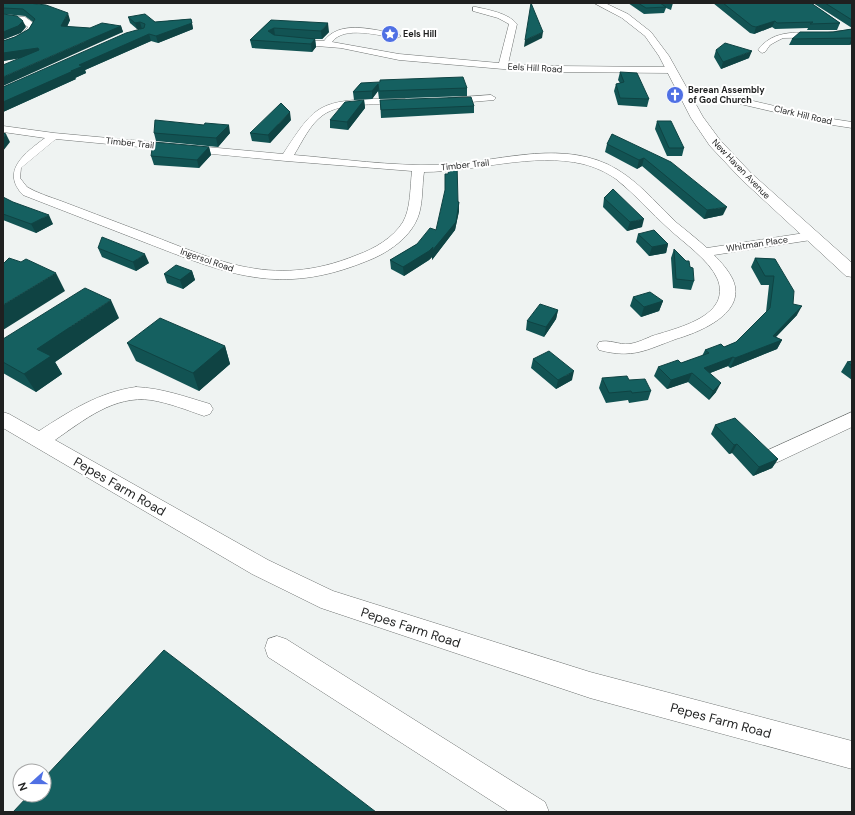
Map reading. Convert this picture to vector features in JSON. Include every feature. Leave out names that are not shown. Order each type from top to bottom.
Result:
[{"type":"main road","name":"New Haven Avenue","points":[[598,3],[625,16],[645,30],[656,44],[705,130],[728,158],[811,236],[852,272]]},
{"type":"street","points":[[476,9],[506,18],[512,22],[513,26],[503,66]]},
{"type":"street","points":[[3,17],[22,19],[30,22],[32,26],[26,34],[3,44]]},
{"type":"street","points":[[836,24],[850,32]]},
{"type":"street","points":[[327,44],[335,34],[348,32],[373,32],[397,36]]},
{"type":"street","points":[[762,50],[772,41],[785,36],[825,35],[850,32]]},
{"type":"street","name":"Eels Hill Road","points":[[281,40],[341,45],[399,57],[503,66],[561,70],[671,70]]},
{"type":"street","name":"Clark Hill Road","points":[[684,94],[736,100],[837,123],[852,125]]},
{"type":"street","points":[[435,101],[491,98]]},
{"type":"street","points":[[286,158],[318,114],[326,109],[355,104],[419,102]]},
{"type":"street","points":[[837,123],[852,137]]},
{"type":"street","name":"Timber Trail","points":[[3,129],[54,136],[418,169],[459,167],[534,158],[569,158],[595,164],[620,177],[703,253],[725,278],[728,287],[727,298],[716,314],[690,329],[629,349],[605,346]]},
{"type":"street","name":"Ingersol Road","points":[[54,136],[16,166],[13,172],[13,178],[15,183],[20,188],[220,266],[261,274],[285,275],[316,272],[342,266],[381,250],[401,234],[410,220],[413,213],[418,169]]},
{"type":"street","name":"Whitman Place","points":[[703,253],[811,236]]},
{"type":"street","points":[[40,440],[94,406],[112,398],[132,394],[150,394],[204,409]]},
{"type":"street","name":"Pepes Farm Road","points":[[3,419],[260,567],[329,600],[590,685],[852,756]]},
{"type":"street","points":[[773,456],[852,419]]},
{"type":"street","points":[[277,648],[535,812]]},
{"type":"building","points":[[3,3],[46,5],[68,13],[61,26],[90,28],[102,23],[121,26],[3,77],[3,65],[39,50],[38,48],[3,53],[3,41],[15,37],[29,29],[35,19],[23,9],[3,8]]},
{"type":"building","points":[[531,3],[543,32],[525,40]]},
{"type":"building","points":[[638,3],[660,3],[666,7],[646,8]]},
{"type":"building","points":[[723,3],[811,3],[840,23],[777,23],[775,21],[756,27],[752,26]]},
{"type":"building","points":[[825,3],[852,3],[852,20]]},
{"type":"building","points":[[3,14],[17,16],[23,21],[18,26],[3,32]]},
{"type":"building","points":[[145,14],[155,22],[191,19],[192,23],[156,36],[149,34],[79,65],[83,66],[71,71],[73,71],[3,102],[3,87],[126,33],[144,28],[145,24],[140,22],[135,23],[128,17]]},
{"type":"building","points":[[271,20],[328,23],[321,31],[274,28],[268,31],[274,35],[315,39],[311,44],[250,40]]},
{"type":"building","points":[[852,29],[852,38],[792,39],[800,32],[833,32]]},
{"type":"building","points":[[725,43],[752,51],[723,62],[716,50]]},
{"type":"building","points":[[620,72],[637,73],[649,99],[620,98],[616,84],[624,82]]},
{"type":"building","points":[[463,77],[467,88],[379,91],[378,84],[372,91],[353,92],[361,83],[380,82],[380,80]]},
{"type":"building","points":[[471,97],[474,106],[381,110],[380,100]]},
{"type":"building","points":[[364,100],[347,122],[330,120],[345,102]]},
{"type":"building","points":[[281,103],[290,112],[268,135],[250,133]]},
{"type":"building","points":[[155,120],[204,125],[205,123],[229,125],[216,138],[154,133]]},
{"type":"building","points":[[657,121],[671,121],[684,148],[669,148]]},
{"type":"building","points":[[612,134],[671,162],[727,207],[707,210],[644,158],[639,160],[607,144]]},
{"type":"building","points":[[153,142],[209,147],[197,160],[151,156]]},
{"type":"building","points":[[457,163],[459,202],[456,222],[432,251],[433,247],[403,267],[390,260],[417,244],[430,228],[436,230],[445,190],[445,174],[448,174],[450,164]]},
{"type":"building","points":[[613,189],[644,219],[630,222],[604,198]]},
{"type":"building","points":[[3,197],[49,215],[31,224],[3,214]]},
{"type":"building","points":[[654,230],[668,244],[652,247],[638,234]]},
{"type":"building","points":[[102,237],[145,254],[133,262],[98,248]]},
{"type":"building","points":[[674,249],[686,261],[689,261],[690,267],[693,268],[694,281],[676,279]]},
{"type":"building","points":[[9,258],[21,262],[26,259],[56,273],[3,305],[3,264]]},
{"type":"building","points":[[755,258],[775,259],[794,291],[793,304],[802,306],[773,336],[782,340],[704,368],[721,383],[713,391],[692,373],[671,380],[658,367],[678,360],[681,363],[709,353],[705,350],[721,344],[724,347],[736,342],[770,308],[774,276],[765,276]]},
{"type":"building","points":[[176,265],[192,271],[180,280],[164,274]]},
{"type":"building","points":[[85,288],[111,300],[37,349],[51,356],[24,374],[3,362],[3,339]]},
{"type":"building","points":[[650,292],[663,301],[644,307],[633,297]]},
{"type":"building","points":[[540,304],[558,310],[546,327],[527,321]]},
{"type":"building","points":[[160,318],[225,346],[193,373],[127,343]]},
{"type":"building","points":[[549,351],[574,371],[558,380],[533,359]]},
{"type":"building","points":[[852,361],[852,366],[847,362]]},
{"type":"building","points":[[627,376],[629,380],[645,379],[651,391],[609,393],[602,378]]},
{"type":"building","points":[[735,418],[778,459],[759,467],[737,444],[734,445],[715,425]]},
{"type":"building","points":[[164,650],[376,812],[13,812],[21,803],[52,803],[52,769]]},
{"type":"place","name":"Eels Hill","points":[[390,34]]},
{"type":"place","name":"Berean Assembly of God Church","points":[[675,95]]}]
